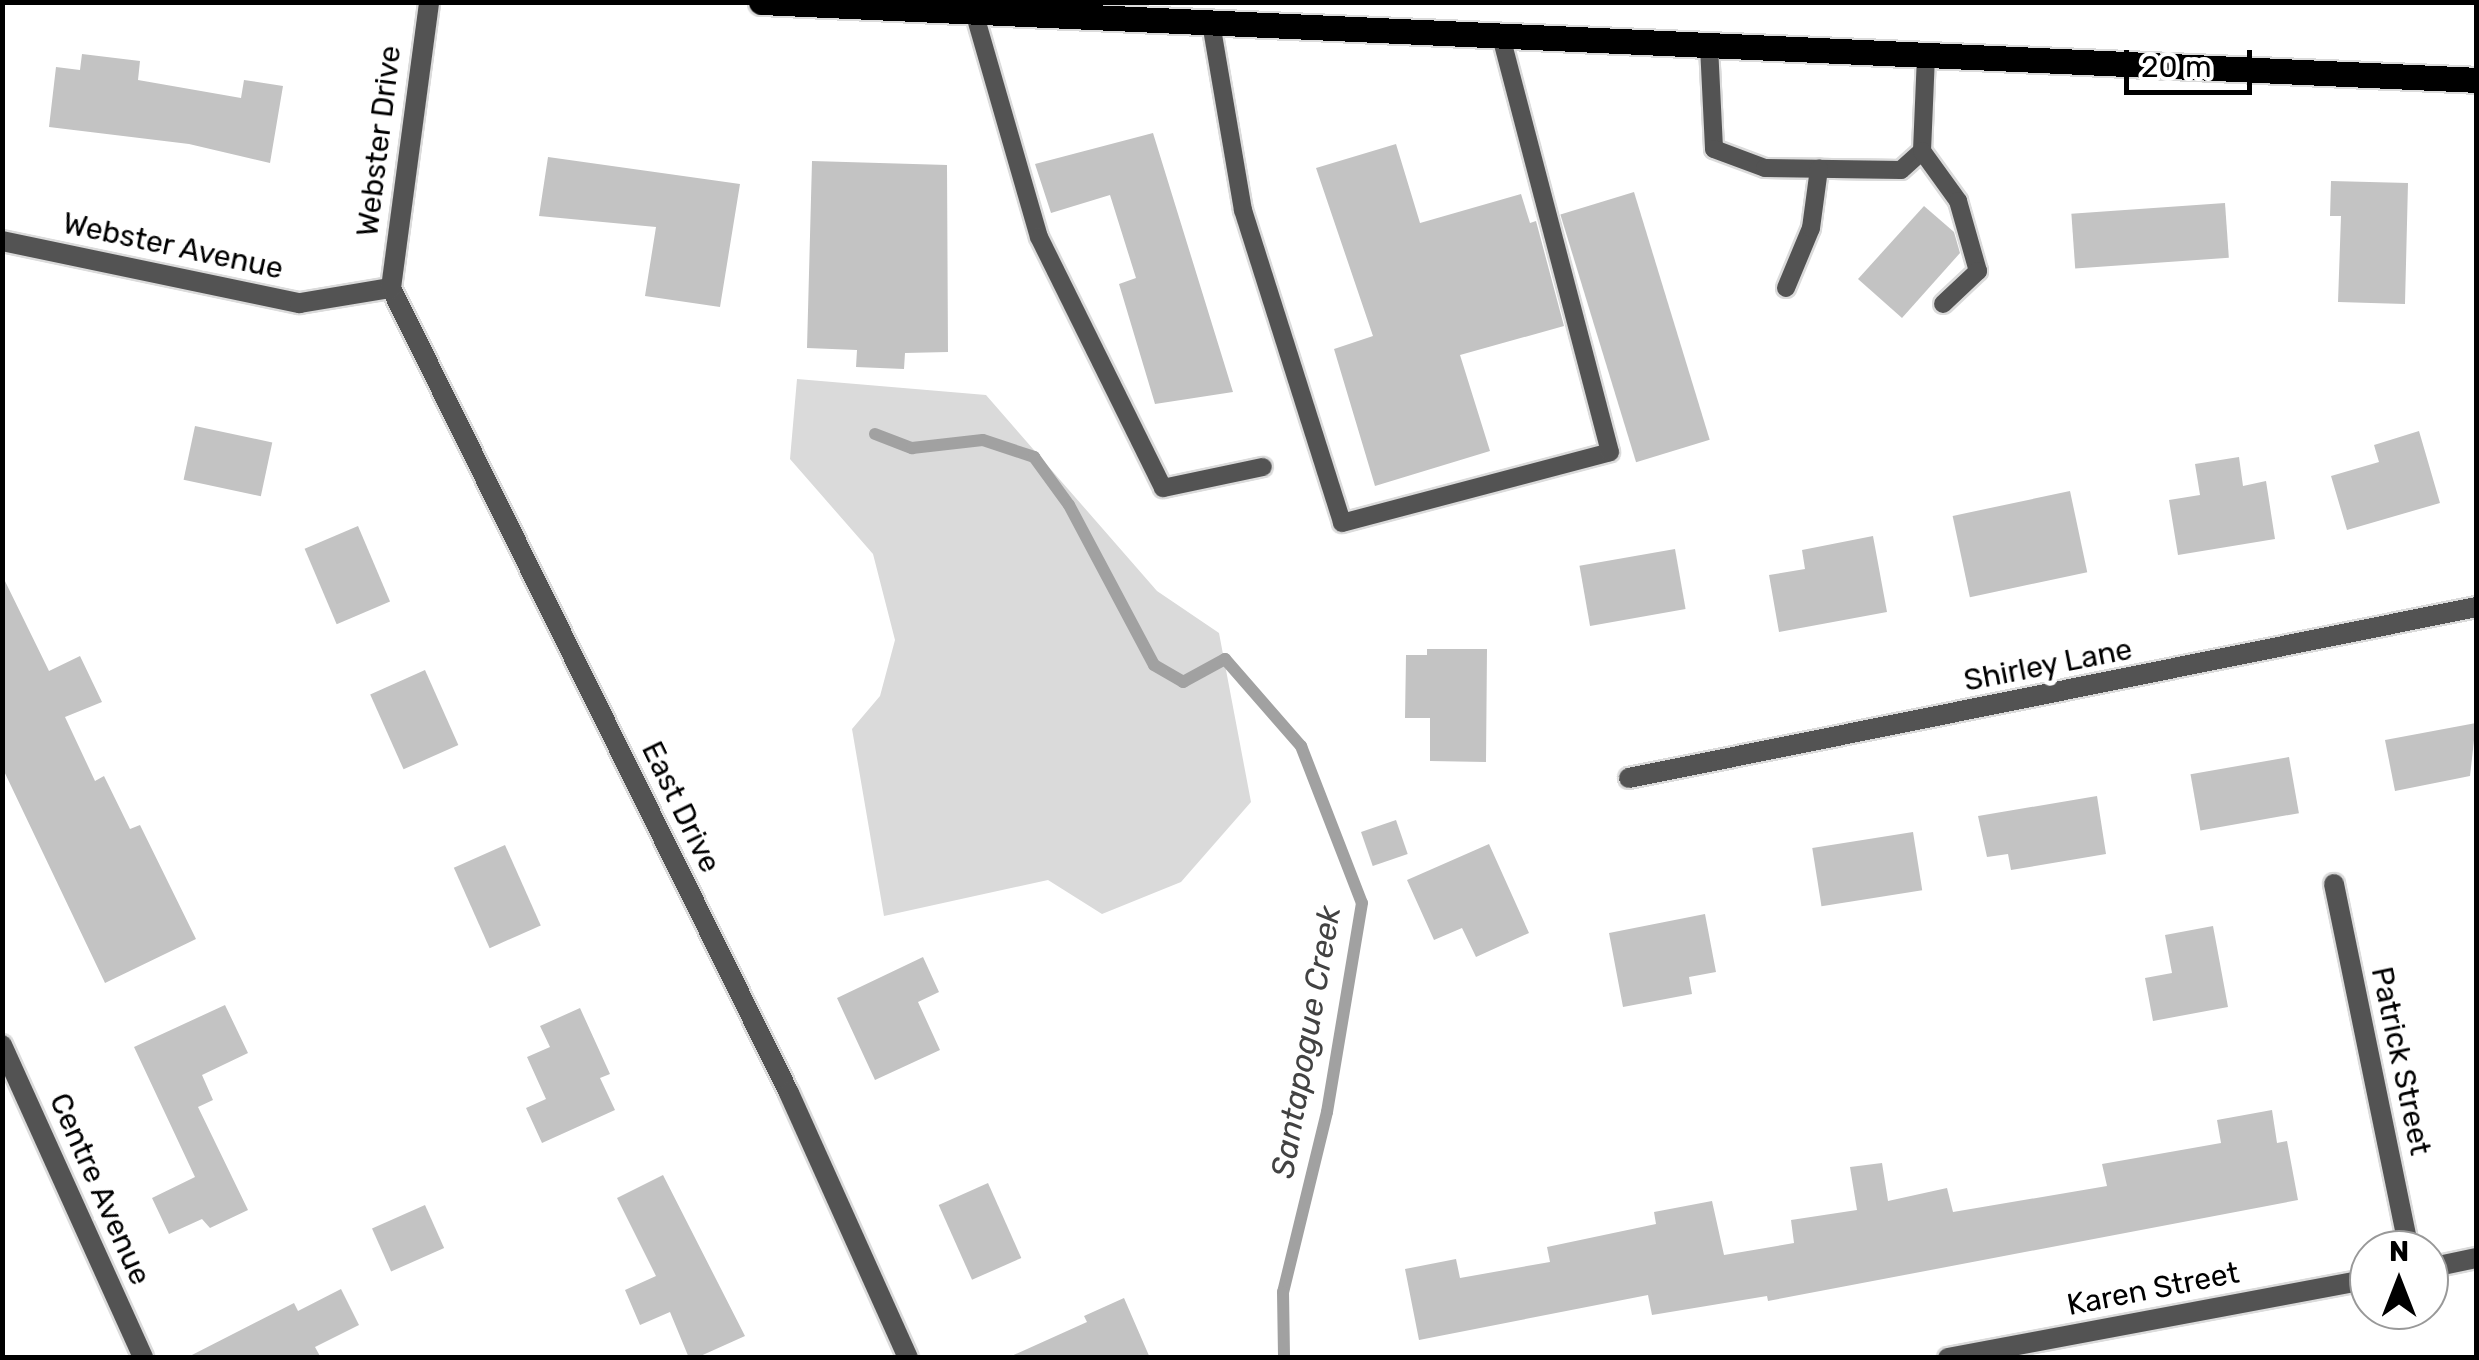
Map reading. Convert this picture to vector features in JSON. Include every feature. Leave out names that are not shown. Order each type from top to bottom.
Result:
[{"type":"main road","points":[[761,2],[2476,80]]},
{"type":"street","name":"Webster Drive","points":[[391,288],[429,2]]},
{"type":"street","name":"Webster Avenue","points":[[2,241],[300,303],[391,288]]},
{"type":"street","name":"East Drive","points":[[391,288],[789,1092],[908,1358]]},
{"type":"street","name":"Shirley Lane","points":[[1629,778],[2476,607]]},
{"type":"street","name":"Patrick Street","points":[[2334,884],[2406,1230]]},
{"type":"street","name":"Centre Avenue","points":[[2,1045],[143,1358]]},
{"type":"street","points":[[2449,1264],[2476,1258]]},
{"type":"street","name":"Karen Street","points":[[1948,1358],[2349,1283]]},
{"type":"lane","points":[[974,12],[1038,237],[1163,488],[1263,467]]},
{"type":"lane","points":[[1211,23],[1244,210],[1342,523],[1610,452],[1501,36]]},
{"type":"lane","points":[[1709,46],[1714,148],[1766,168],[1819,169],[1901,170],[1922,151]]},
{"type":"lane","points":[[1926,55],[1922,151],[1958,202],[1978,271],[1942,304]]},
{"type":"lane","points":[[1786,288],[1810,228],[1819,169]]},
{"type":"shaded area","points":[[797,379],[986,395],[1157,591],[1219,633],[1251,802],[1181,882],[1102,914],[1048,880],[884,916],[852,729],[880,696],[895,640],[873,554],[790,459]]},
{"type":"building","points":[[82,54],[140,61],[138,80],[241,98],[244,80],[283,86],[270,163],[189,144],[49,127],[56,67],[80,70]]},
{"type":"building","points":[[1153,133],[1233,392],[1155,404],[1119,284],[1136,278],[1110,195],[1051,213],[1035,164]]},
{"type":"building","points":[[1396,144],[1420,223],[1521,194],[1530,223],[1536,221],[1564,326],[1460,355],[1490,451],[1375,486],[1334,349],[1373,336],[1316,168]]},
{"type":"building","points":[[548,157],[740,184],[720,307],[645,296],[656,227],[539,216]]},
{"type":"building","points":[[812,161],[947,165],[948,352],[905,353],[904,369],[856,367],[857,350],[807,348]]},
{"type":"building","points":[[2331,181],[2408,183],[2405,304],[2338,302],[2341,216],[2330,216]]},
{"type":"building","points":[[1634,192],[1710,440],[1636,462],[1560,215]]},
{"type":"building","points":[[2225,203],[2229,258],[2075,269],[2071,214]]},
{"type":"building","points":[[1924,206],[1954,232],[1960,253],[1902,318],[1858,279]]},
{"type":"building","points":[[195,426],[272,442],[261,496],[184,480]]},
{"type":"building","points":[[2419,431],[2440,503],[2347,530],[2331,476],[2379,462],[2374,445]]},
{"type":"building","points":[[2239,457],[2243,486],[2266,481],[2275,539],[2178,555],[2169,500],[2200,495],[2195,464]]},
{"type":"building","points":[[2070,491],[2087,572],[1970,597],[1953,516]]},
{"type":"building","points":[[358,526],[390,601],[337,624],[305,549]]},
{"type":"building","points":[[1873,536],[1887,612],[1779,632],[1769,575],[1805,569],[1802,550]]},
{"type":"building","points":[[1675,549],[1686,609],[1590,626],[1579,566]]},
{"type":"building","points":[[2,575],[49,671],[80,656],[102,702],[65,717],[95,781],[104,776],[130,829],[140,825],[196,939],[105,983],[2,767]]},
{"type":"building","points":[[1427,649],[1487,649],[1486,762],[1430,761],[1430,718],[1405,718],[1406,655],[1427,655]]},
{"type":"building","points":[[425,670],[458,745],[404,769],[370,694]]},
{"type":"building","points":[[2476,723],[2470,776],[2395,791],[2385,740]]},
{"type":"building","points":[[2289,757],[2299,813],[2200,830],[2191,774]]},
{"type":"building","points":[[2097,796],[2106,854],[2011,870],[2008,854],[1987,857],[1978,816]]},
{"type":"building","points":[[1396,820],[1408,854],[1373,866],[1361,832]]},
{"type":"building","points":[[1913,832],[1922,890],[1821,906],[1812,848]]},
{"type":"building","points":[[1489,844],[1529,933],[1476,957],[1462,928],[1434,940],[1407,880]]},
{"type":"building","points":[[505,845],[541,925],[490,948],[454,868]]},
{"type":"building","points":[[1705,914],[1716,972],[1689,977],[1692,994],[1623,1007],[1609,933]]},
{"type":"building","points":[[2213,926],[2228,1007],[2153,1021],[2145,978],[2172,973],[2165,935]]},
{"type":"building","points":[[923,957],[939,992],[918,1002],[940,1050],[875,1080],[837,998]]},
{"type":"building","points":[[225,1005],[248,1053],[202,1075],[213,1100],[198,1107],[248,1210],[210,1228],[202,1219],[169,1234],[152,1198],[195,1177],[134,1047]]},
{"type":"building","points":[[580,1008],[610,1074],[600,1078],[615,1110],[542,1143],[526,1108],[546,1099],[527,1057],[550,1047],[540,1026]]},
{"type":"building","points":[[2272,1110],[2277,1143],[2287,1141],[2298,1200],[1768,1301],[1767,1296],[1652,1315],[1648,1295],[1419,1340],[1405,1269],[1456,1259],[1460,1278],[1550,1262],[1547,1247],[1656,1224],[1654,1212],[1712,1201],[1724,1255],[1794,1243],[1791,1220],[1857,1210],[1850,1167],[1882,1163],[1888,1201],[1947,1188],[1953,1212],[2107,1186],[2102,1164],[2221,1143],[2217,1120]]},
{"type":"building","points":[[663,1175],[745,1336],[696,1358],[689,1358],[670,1312],[640,1325],[625,1290],[656,1276],[617,1198]]},
{"type":"building","points":[[988,1183],[1021,1258],[972,1280],[939,1205]]},
{"type":"building","points":[[425,1205],[444,1248],[391,1272],[372,1229]]},
{"type":"building","points":[[341,1289],[359,1325],[315,1347],[321,1358],[186,1358],[294,1303],[298,1311]]},
{"type":"building","points":[[1124,1298],[1150,1358],[1007,1358],[1087,1322],[1084,1316]]},
{"type":"waterway","name":"Santapogue Creek","points":[[875,434],[912,448],[983,440],[1034,457],[1069,505],[1154,665],[1183,682],[1225,659],[1301,746],[1362,903],[1327,1112],[1283,1292],[1284,1358]]}]
